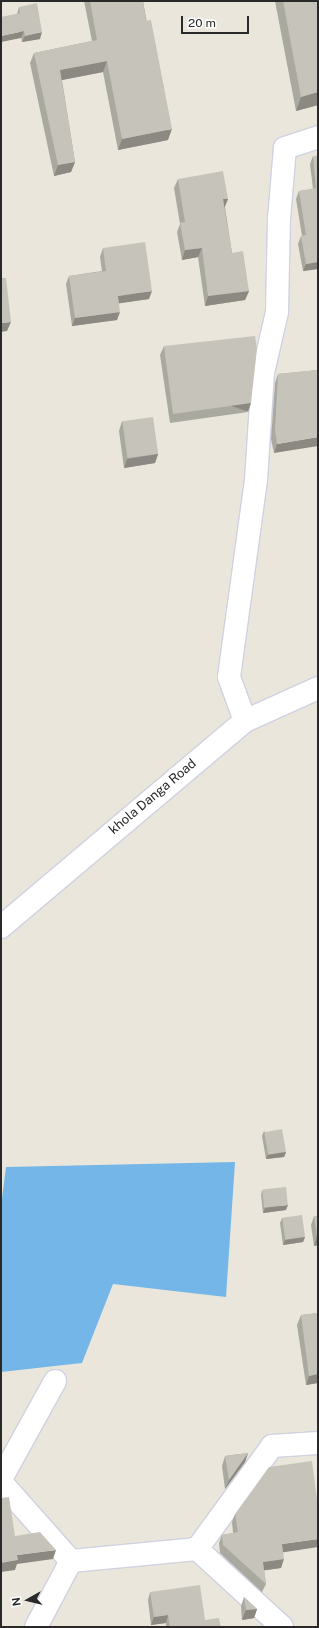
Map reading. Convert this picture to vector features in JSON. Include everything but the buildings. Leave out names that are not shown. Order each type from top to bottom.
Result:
[{"type":"street","points":[[245,721],[229,677],[256,480],[264,373],[277,312],[279,219],[285,148],[318,137]]},
{"type":"street","name":"khola Danga Road","points":[[1,927],[245,721],[318,688]]},
{"type":"street","points":[[55,1381],[1,1480],[71,1561]]},
{"type":"street","points":[[197,1549],[272,1446],[318,1443]]},
{"type":"street","points":[[71,1561],[197,1549],[282,1627]]},
{"type":"street","points":[[36,1627],[71,1561]]},
{"type":"water","points":[[235,1162],[226,1297],[113,1284],[82,1363],[1,1372],[1,1206],[6,1167]]}]
